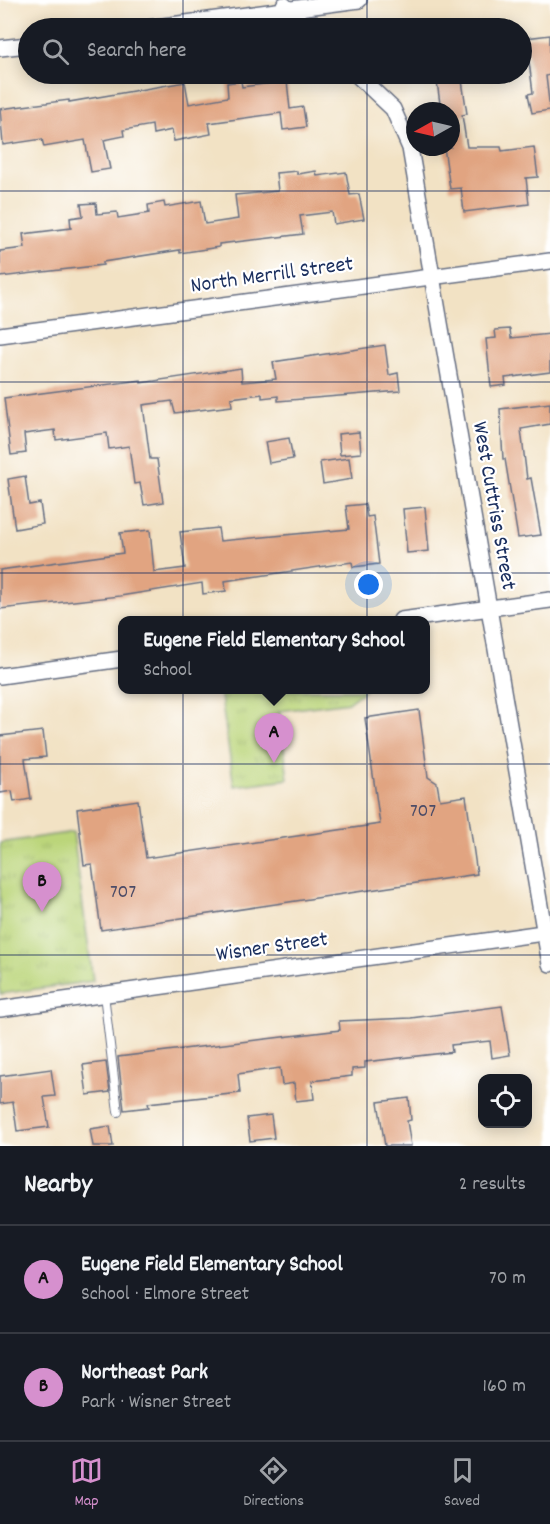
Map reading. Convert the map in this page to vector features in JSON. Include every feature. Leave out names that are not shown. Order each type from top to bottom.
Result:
[{"type":"street","points":[[207,18],[284,5],[359,0]]},
{"type":"street","points":[[284,5],[298,18]]},
{"type":"street","points":[[0,48],[18,46]]},
{"type":"street","name":"West Cuttriss Street","points":[[367,84],[393,109],[404,129],[410,148],[488,609],[547,932],[550,964]]},
{"type":"street","name":"North Merrill Street","points":[[0,335],[550,261]]},
{"type":"street","points":[[430,617],[550,600]]},
{"type":"street","points":[[0,676],[118,660]]},
{"type":"street","name":"Wisner Street","points":[[0,1009],[547,932]]},
{"type":"lane","points":[[104,994],[118,1112]]},
{"type":"green space","points":[[221,694],[360,694],[349,702],[279,711],[288,779],[234,786]]},
{"type":"green space","points":[[73,832],[93,981],[0,994],[0,843]]},
{"type":"building","points":[[550,35],[550,75],[546,76],[550,110],[532,113],[528,94],[533,93],[532,37]]},
{"type":"building","points":[[173,84],[185,84],[189,104],[228,97],[227,84],[242,84],[242,87],[287,84],[290,109],[303,107],[306,127],[283,130],[281,113],[209,123],[211,134],[174,141],[172,130],[153,134],[152,125],[123,130],[124,136],[104,140],[110,169],[91,172],[85,140],[44,147],[42,139],[3,145],[0,109],[69,100],[69,102]]},
{"type":"building","points":[[437,84],[462,84],[467,114],[462,115],[467,147],[501,147],[502,151],[534,147],[538,177],[526,178],[529,204],[464,212],[461,188],[450,189],[445,156],[460,156],[460,102],[440,102]]},
{"type":"building","points":[[297,171],[297,174],[316,171],[317,176],[346,172],[350,195],[359,194],[364,219],[334,224],[332,212],[300,216],[303,234],[219,244],[219,247],[180,253],[180,250],[103,262],[103,265],[0,277],[0,251],[25,248],[23,234],[71,228],[70,218],[83,216],[81,204],[96,203],[97,214],[117,212],[118,218],[149,213],[148,205],[164,202],[165,207],[201,201],[205,224],[238,219],[235,195],[278,191],[276,173]]},
{"type":"building","points":[[510,329],[511,338],[550,334],[550,372],[505,378],[506,385],[491,387],[486,339],[496,338],[495,330]]},
{"type":"building","points":[[385,345],[389,375],[398,373],[400,391],[278,401],[278,396],[262,398],[262,394],[231,398],[232,406],[175,413],[172,401],[143,405],[150,459],[157,459],[163,502],[144,505],[140,483],[134,484],[129,446],[109,449],[107,433],[56,440],[55,430],[24,434],[26,453],[11,455],[4,398],[141,380],[141,383],[241,368],[242,382],[276,379],[273,362]]},
{"type":"building","points":[[550,403],[550,424],[521,429],[527,479],[531,478],[541,535],[518,538],[505,459],[503,459],[500,409]]},
{"type":"building","points":[[359,432],[361,453],[340,455],[338,434]]},
{"type":"building","points":[[289,438],[293,459],[269,463],[265,442]]},
{"type":"building","points":[[349,458],[352,479],[323,484],[320,462]]},
{"type":"building","points":[[25,476],[29,505],[40,503],[43,524],[15,529],[8,479]]},
{"type":"building","points":[[365,504],[367,517],[373,516],[379,564],[353,567],[352,562],[225,581],[226,591],[203,594],[202,583],[120,596],[0,609],[0,570],[123,553],[120,533],[150,530],[154,572],[185,568],[180,532],[218,528],[220,541],[349,529],[346,506]]},
{"type":"building","points":[[425,507],[429,551],[407,553],[403,509]]},
{"type":"building","points":[[419,710],[428,777],[437,783],[440,800],[466,796],[477,874],[101,930],[92,864],[84,865],[77,809],[138,800],[146,858],[380,824],[365,718]]},
{"type":"building","points":[[43,731],[46,757],[25,759],[31,799],[14,802],[12,791],[0,793],[0,736]]},
{"type":"building","points":[[502,1006],[510,1055],[492,1058],[490,1041],[451,1045],[452,1052],[365,1062],[365,1068],[352,1069],[352,1076],[312,1081],[314,1099],[296,1101],[294,1083],[282,1085],[280,1068],[238,1074],[240,1093],[148,1103],[149,1107],[124,1110],[118,1057],[340,1030],[339,1021],[411,1018]]},
{"type":"building","points":[[106,1062],[110,1092],[87,1095],[83,1065]]},
{"type":"building","points":[[51,1069],[55,1096],[44,1097],[49,1127],[17,1131],[13,1102],[0,1104],[0,1076]]},
{"type":"building","points":[[409,1098],[411,1120],[407,1121],[411,1146],[385,1146],[378,1102]]},
{"type":"building","points":[[271,1115],[274,1138],[250,1141],[247,1118]]},
{"type":"building","points":[[110,1126],[113,1146],[93,1146],[90,1129]]},
{"type":"place","name":"Eugene Field Elementary School","points":[[274,763]]},
{"type":"place","name":"Northeast Park","points":[[42,912]]}]
